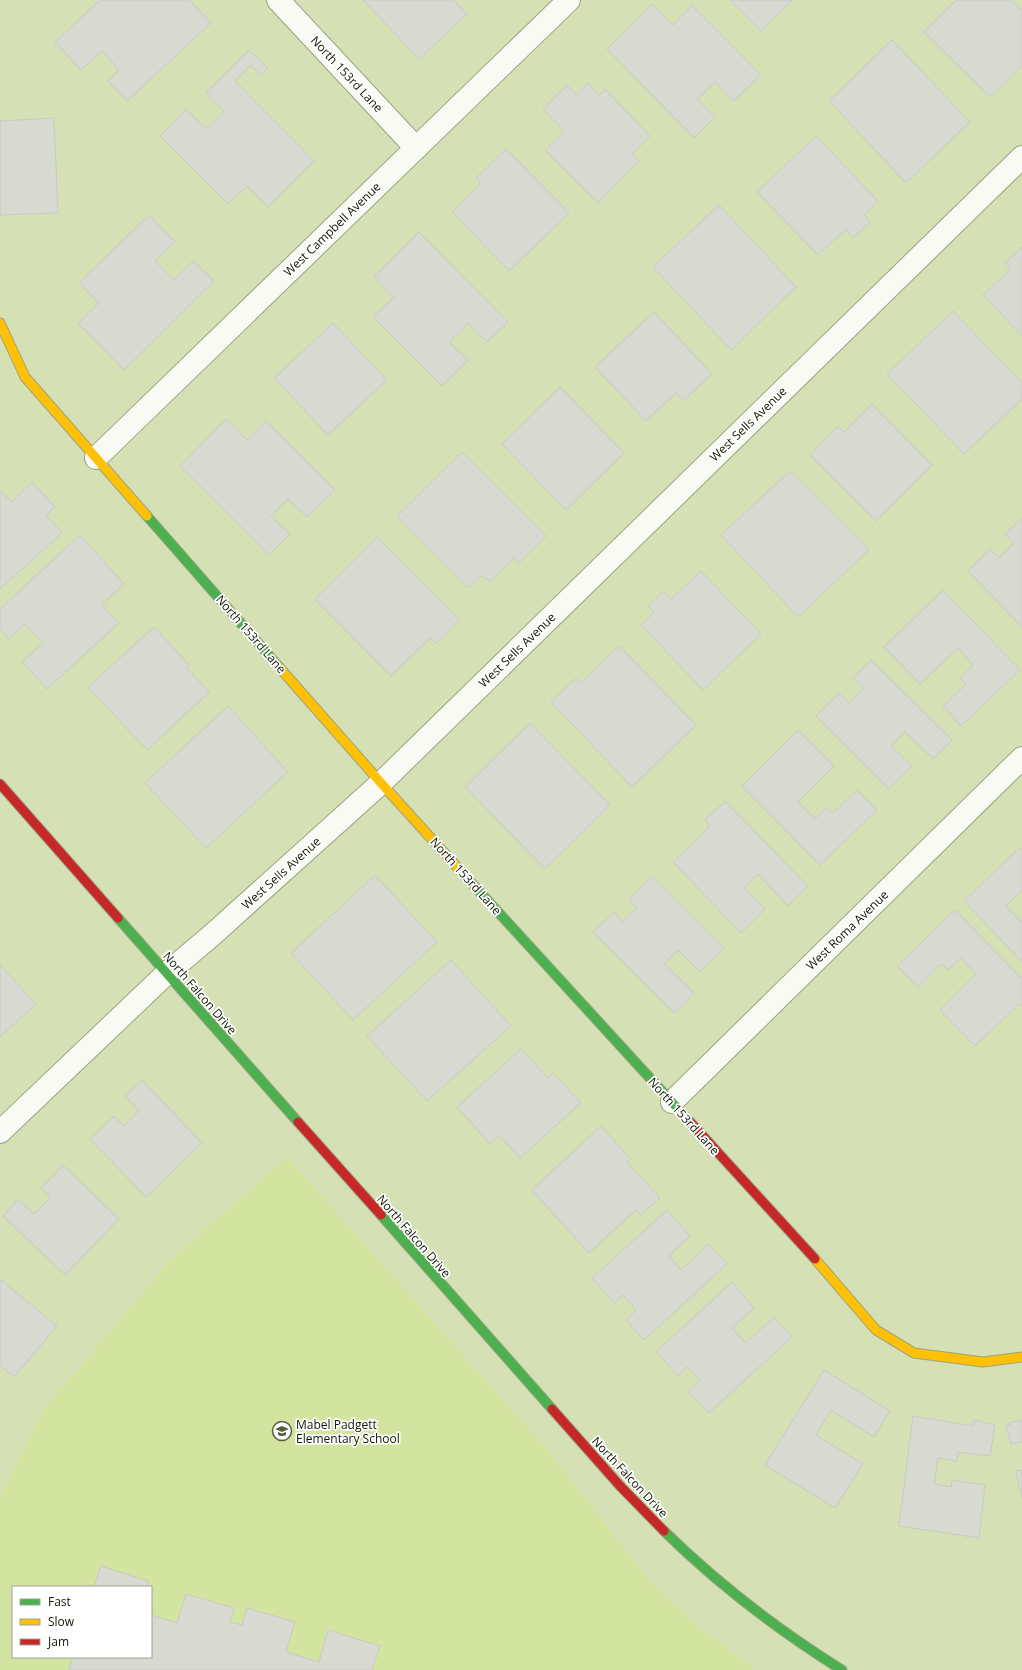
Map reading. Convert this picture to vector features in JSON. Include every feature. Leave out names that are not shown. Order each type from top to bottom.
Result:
[{"type":"street","name":"North 153rd Lane","points":[[278,0],[416,148]]},
{"type":"street","name":"West Campbell Avenue","points":[[96,458],[568,0]]},
{"type":"street","name":"West Sells Avenue","points":[[0,1132],[167,973],[212,936],[381,783],[1022,157]]},
{"type":"street","name":"North 153rd Lane","points":[[0,323],[25,377],[381,783],[841,1288],[876,1330],[914,1353],[983,1362],[1022,1357]]},
{"type":"street","name":"West Roma Avenue","points":[[672,1102],[1022,758]]},
{"type":"street","name":"North Falcon Drive","points":[[0,784],[621,1488],[697,1563],[787,1634],[842,1670]]},
{"type":"shaded area","name":"Mabel Padgett Elementary School","points":[[287,1157],[549,1452],[649,1580],[698,1627],[755,1670],[0,1670],[0,1497],[44,1410],[169,1262]]},
{"type":"building","points":[[100,0],[189,0],[211,23],[127,101],[108,81],[119,70],[102,51],[81,70],[55,42]]},
{"type":"building","points":[[363,0],[453,0],[467,14],[419,59]]},
{"type":"building","points":[[730,0],[793,0],[761,31]]},
{"type":"building","points":[[956,0],[1011,0],[1022,11],[1022,65],[990,97],[924,32]]},
{"type":"building","points":[[653,4],[673,25],[692,5],[761,75],[734,101],[715,82],[697,99],[715,117],[694,138],[607,49]]},
{"type":"building","points":[[892,40],[970,122],[906,183],[829,101]]},
{"type":"building","points":[[249,50],[268,68],[261,75],[251,65],[235,81],[314,161],[268,207],[247,186],[228,204],[160,136],[186,109],[206,129],[224,111],[206,93]]},
{"type":"building","points":[[588,83],[599,95],[605,89],[650,136],[632,154],[639,161],[598,203],[545,150],[564,131],[543,109],[567,85],[576,95]]},
{"type":"building","points":[[54,118],[58,213],[0,215],[0,121]]},
{"type":"building","points":[[816,136],[878,201],[864,215],[870,222],[853,238],[846,229],[818,255],[757,192]]},
{"type":"building","points":[[506,149],[569,213],[509,271],[452,212],[481,184],[476,178]]},
{"type":"building","points":[[719,205],[796,287],[731,350],[653,267]]},
{"type":"building","points":[[149,215],[175,242],[155,261],[174,280],[193,261],[214,281],[124,370],[78,323],[99,303],[79,283]]},
{"type":"building","points":[[419,232],[508,322],[487,342],[468,323],[449,342],[468,360],[442,386],[373,317],[394,297],[374,277]]},
{"type":"building","points":[[1022,247],[1022,336],[983,295],[1011,269],[1005,263]]},
{"type":"building","points":[[953,311],[1022,383],[1022,399],[964,454],[887,374]]},
{"type":"building","points":[[654,312],[712,374],[683,401],[676,393],[646,421],[595,367]]},
{"type":"building","points":[[333,323],[387,380],[328,435],[274,378]]},
{"type":"building","points":[[560,387],[624,453],[566,510],[502,444]]},
{"type":"building","points":[[872,404],[932,465],[876,521],[810,455],[838,426],[844,432]]},
{"type":"building","points":[[226,419],[247,440],[266,421],[335,490],[307,517],[288,499],[271,516],[290,534],[269,555],[180,466]]},
{"type":"building","points":[[462,452],[546,536],[519,563],[513,558],[490,582],[482,575],[469,588],[397,516]]},
{"type":"building","points":[[790,471],[869,550],[798,617],[721,535]]},
{"type":"building","points":[[32,482],[55,507],[46,515],[62,533],[0,589],[0,490],[11,502]]},
{"type":"building","points":[[1022,518],[1022,627],[968,571],[990,549],[999,558],[1014,543],[1005,534]]},
{"type":"building","points":[[80,535],[124,584],[102,605],[119,623],[47,689],[22,662],[43,643],[25,624],[9,639],[0,629],[0,609]]},
{"type":"building","points":[[377,537],[459,620],[436,643],[430,638],[391,676],[315,599]]},
{"type":"building","points":[[701,571],[761,634],[703,690],[641,625],[654,612],[648,606],[664,591],[671,599]]},
{"type":"building","points":[[943,590],[1020,670],[961,726],[943,706],[966,684],[960,678],[973,665],[958,648],[920,684],[884,647]]},
{"type":"building","points":[[154,627],[189,665],[187,668],[209,692],[147,750],[88,687]]},
{"type":"building","points":[[619,646],[696,725],[632,787],[551,702],[576,678],[581,683]]},
{"type":"building","points":[[871,660],[952,740],[933,759],[905,732],[891,746],[912,766],[889,789],[816,716],[839,693],[849,703],[863,688],[853,678]]},
{"type":"building","points":[[228,706],[288,772],[206,848],[145,783]]},
{"type":"building","points":[[530,723],[610,805],[545,869],[465,787]]},
{"type":"building","points":[[798,730],[834,766],[798,802],[815,819],[827,807],[833,813],[857,790],[877,810],[820,865],[742,786]]},
{"type":"building","points":[[725,801],[808,886],[788,906],[758,874],[744,887],[765,909],[741,933],[673,862],[710,826],[705,820]]},
{"type":"building","points":[[1019,848],[1022,851],[1022,890],[1006,906],[1022,923],[1022,962],[964,901]]},
{"type":"building","points":[[375,875],[437,942],[353,1020],[291,953]]},
{"type":"building","points":[[652,877],[724,949],[700,972],[678,950],[664,964],[694,993],[674,1013],[593,932],[614,912],[623,922],[637,908],[629,899]]},
{"type":"building","points":[[955,910],[1022,979],[1022,1007],[1019,1004],[975,1046],[940,1010],[976,974],[961,958],[948,970],[941,964],[918,987],[897,966]]},
{"type":"building","points":[[451,960],[511,1026],[427,1101],[367,1036]]},
{"type":"building","points":[[0,965],[36,1004],[0,1037]]},
{"type":"building","points":[[521,1049],[548,1078],[553,1073],[581,1103],[520,1158],[499,1135],[490,1144],[457,1107]]},
{"type":"building","points":[[142,1080],[202,1143],[146,1197],[90,1139],[114,1116],[123,1126],[139,1111],[125,1096]]},
{"type":"building","points":[[601,1126],[631,1159],[627,1162],[660,1198],[640,1215],[636,1210],[589,1253],[532,1190]]},
{"type":"building","points":[[63,1165],[119,1219],[65,1275],[3,1216],[18,1199],[34,1214],[51,1197],[41,1188]]},
{"type":"building","points":[[667,1210],[690,1236],[669,1256],[681,1270],[709,1244],[727,1264],[644,1340],[626,1320],[636,1310],[623,1295],[614,1303],[592,1278]]},
{"type":"building","points":[[0,1279],[57,1326],[14,1377],[0,1365]]},
{"type":"building","points":[[732,1282],[754,1308],[732,1328],[746,1343],[774,1317],[792,1337],[709,1413],[689,1392],[700,1381],[687,1367],[678,1376],[656,1352]]},
{"type":"building","points":[[824,1370],[890,1411],[874,1437],[831,1410],[816,1435],[863,1464],[835,1508],[765,1465]]},
{"type":"building","points":[[913,1416],[973,1426],[974,1420],[995,1425],[990,1456],[958,1452],[957,1461],[938,1458],[934,1484],[951,1487],[952,1480],[985,1485],[979,1538],[899,1526]]},
{"type":"building","points":[[1022,1420],[1022,1442],[1011,1444],[1006,1425]]},
{"type":"building","points":[[1022,1470],[1022,1499],[1016,1471]]},
{"type":"building","points":[[101,1566],[148,1581],[146,1586],[94,1586]]},
{"type":"building","points":[[186,1594],[234,1608],[230,1622],[242,1625],[247,1608],[295,1622],[286,1652],[319,1662],[328,1630],[380,1646],[372,1670],[69,1670],[73,1658],[152,1658],[152,1615],[177,1623]]},
{"type":"traffic: fast","points":[[147,516],[279,667]]},
{"type":"traffic: fast","points":[[467,878],[691,1123]]},
{"type":"traffic: fast","points":[[118,918],[298,1122]]},
{"type":"traffic: fast","points":[[381,1215],[552,1409]]},
{"type":"traffic: fast","points":[[664,1531],[727,1588],[795,1639],[842,1670]]},
{"type":"traffic: slow","points":[[0,323],[25,377],[147,516]]},
{"type":"traffic: slow","points":[[279,667],[467,878]]},
{"type":"traffic: slow","points":[[815,1259],[876,1330],[914,1353],[983,1362],[1022,1357]]},
{"type":"traffic: jam","points":[[0,784],[118,918]]},
{"type":"traffic: jam","points":[[298,1122],[381,1215]]},
{"type":"traffic: jam","points":[[691,1123],[815,1259]]},
{"type":"traffic: jam","points":[[552,1409],[621,1487],[664,1531]]},
{"type":"place","name":"Mabel Padgett Elementary School","points":[[282,1431]]}]
